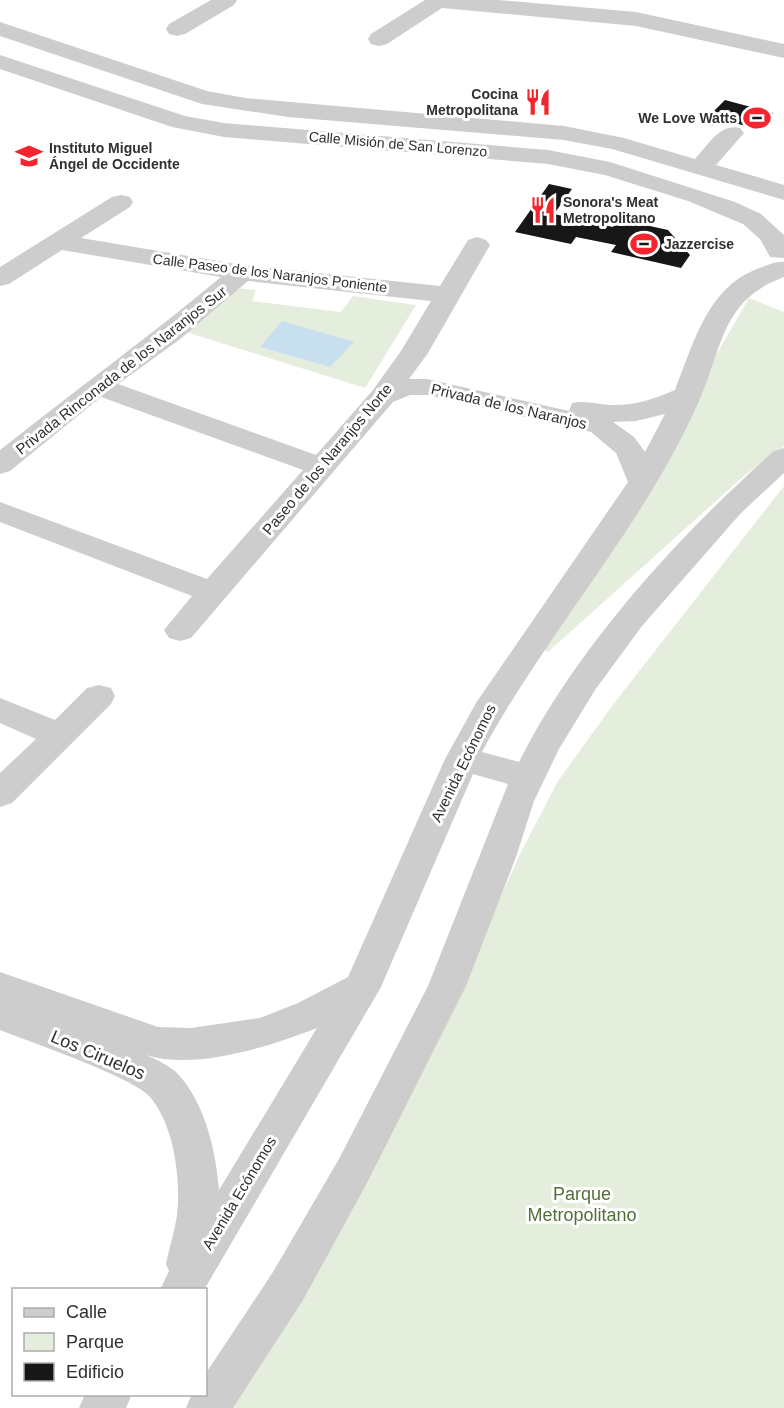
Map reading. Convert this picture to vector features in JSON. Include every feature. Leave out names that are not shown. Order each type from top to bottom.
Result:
[{"type":"street","points":[[177,29],[226,0]]},
{"type":"street","points":[[379,39],[439,1],[636,19],[784,51]]},
{"type":"street","name":"Calle Misión de San Lorenzo","points":[[0,29],[202,97],[245,105],[564,133],[616,143],[784,193]]},
{"type":"street","name":"Calle Misión de San Lorenzo","points":[[0,63],[180,122],[224,130],[537,156],[583,162],[697,196],[752,219],[771,235],[782,258]]},
{"type":"street","points":[[124,105],[161,83]]},
{"type":"street","points":[[700,168],[732,133]]},
{"type":"street","points":[[0,278],[121,202]]},
{"type":"street","name":"Calle Paseo de los Naranjos Poniente","points":[[57,242],[242,273],[447,295]]},
{"type":"street","name":"Paseo de los Naranjos Norte","points":[[180,630],[383,396],[414,353],[477,245]]},
{"type":"street","name":"Avenida Ecónomos","points":[[182,1288],[362,987],[462,759],[492,703],[643,482],[687,395],[719,314],[739,290],[782,258]]},
{"type":"street","name":"Privada Rinconada de los Naranjos Sur","points":[[0,465],[97,386],[169,334],[242,273]]},
{"type":"street","name":"Privada de los Naranjos","points":[[414,353],[420,366],[433,376],[604,414],[639,413],[660,408],[687,395]]},
{"type":"street","points":[[97,386],[322,467]]},
{"type":"street","name":"Privada de los Naranjos","points":[[383,396],[407,387],[427,387],[600,426],[615,435],[633,454],[643,482]]},
{"type":"street","points":[[208,1408],[288,1286],[353,1171],[447,986],[529,777],[583,682],[631,619],[730,506],[784,457]]},
{"type":"street","points":[[0,511],[213,592]]},
{"type":"street","points":[[0,794],[99,696]]},
{"type":"street","points":[[0,710],[61,736]]},
{"type":"street","points":[[462,759],[529,777]]},
{"type":"street","name":"Los Ciruelos","points":[[0,987],[157,1043],[191,1044],[263,1033],[311,1014],[362,987]]},
{"type":"street","name":"Los Ciruelos","points":[[0,1014],[139,1069],[163,1084],[183,1119],[190,1138],[197,1171],[199,1203],[181,1288]]},
{"type":"green space","points":[[236,288],[256,290],[252,301],[341,312],[353,296],[416,305],[365,388],[186,332]]},
{"type":"green space","points":[[749,298],[784,312],[784,446],[745,475],[548,652],[538,647],[704,376]]},
{"type":"green space","name":"Parque Metropolitano","points":[[784,486],[784,1408],[225,1408],[408,1101],[520,854],[558,781],[615,702]]},
{"type":"water","points":[[282,321],[354,342],[330,367],[260,347]]},
{"type":"building","points":[[725,100],[773,113],[757,129],[720,119],[714,126],[702,123]]},
{"type":"building","points":[[549,184],[572,189],[554,214],[613,227],[618,219],[668,230],[690,255],[681,268],[611,252],[616,245],[576,237],[571,244],[515,232]]},
{"type":"place","name":"Cocina Metropolitana","points":[[538,102]]},
{"type":"place","name":"We Love Watts","points":[[757,118]]},
{"type":"place","name":"Instituto Miguel Ángel de Occidente","points":[[29,156]]},
{"type":"place","name":"Sonora's Meat Metropolitano","points":[[543,210]]},
{"type":"place","name":"Jazzercise","points":[[644,244]]}]
